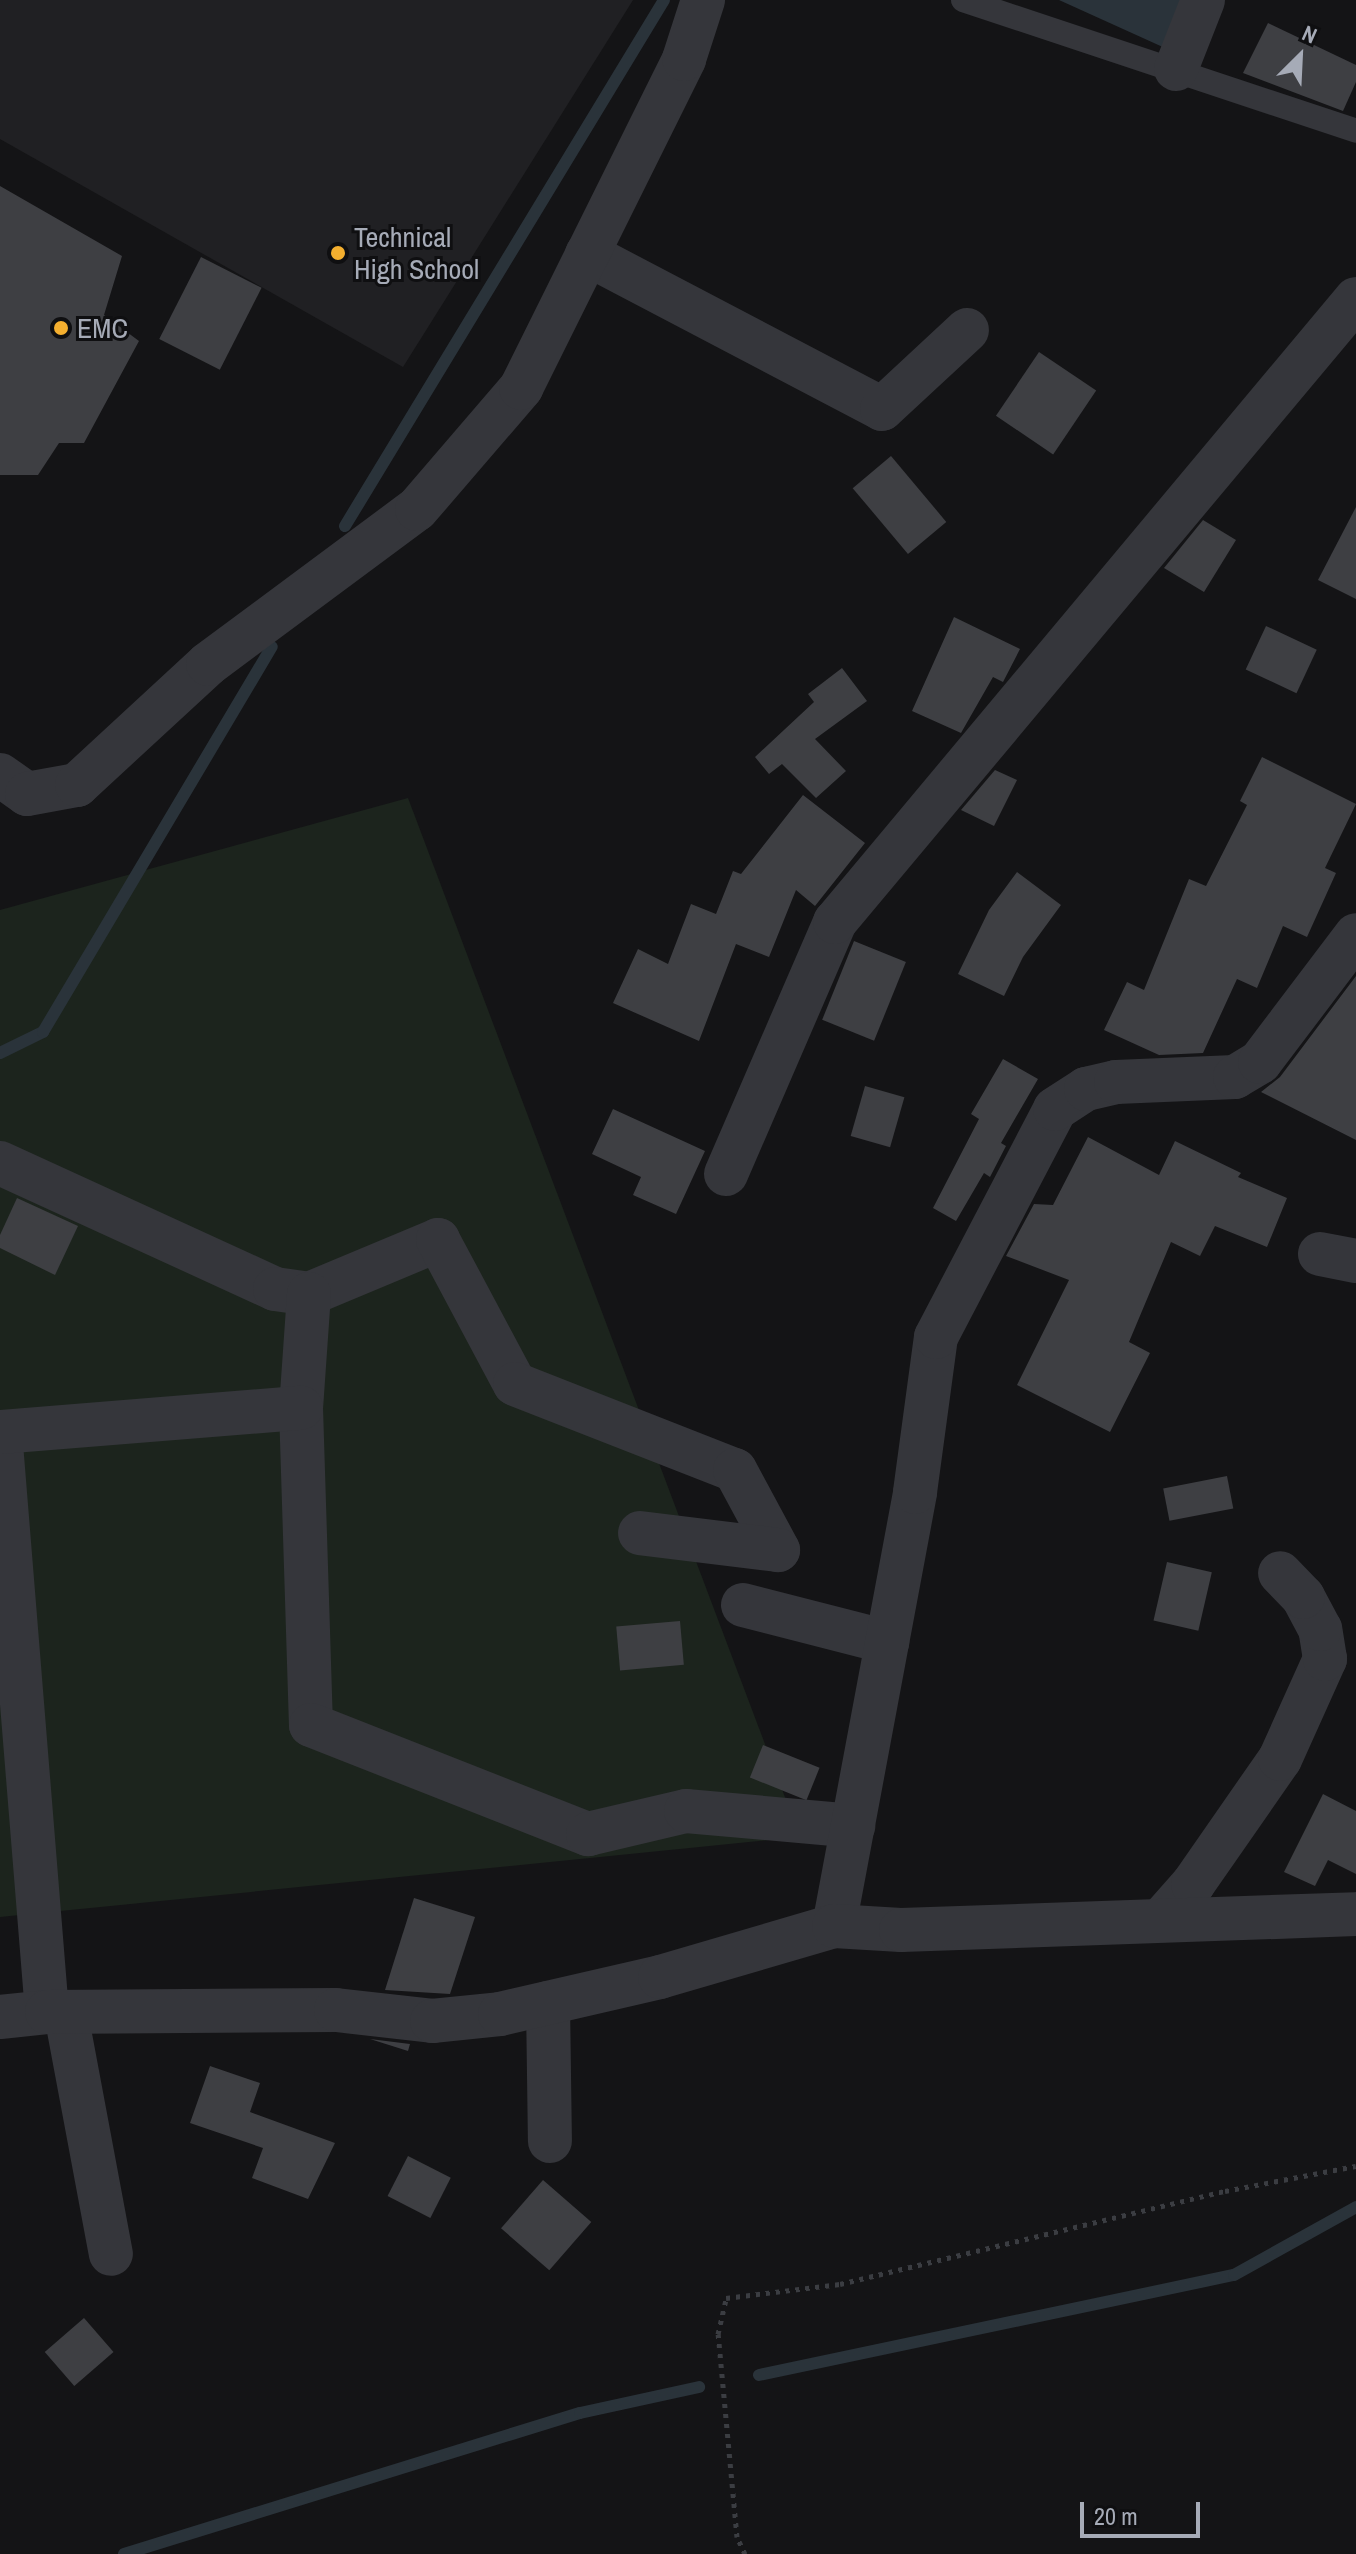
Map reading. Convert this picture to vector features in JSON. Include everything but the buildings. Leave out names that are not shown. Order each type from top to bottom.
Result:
[{"type":"street","points":[[2,783],[27,794],[77,785],[208,664],[417,509],[521,388],[684,59],[703,0]]},
{"type":"street","points":[[1176,69],[1203,0]]},
{"type":"street","points":[[587,254],[882,409],[967,330]]},
{"type":"street","points":[[726,1174],[835,922],[1356,299]]},
{"type":"street","points":[[834,1926],[915,1492],[936,1337],[1055,1109],[1086,1089],[1116,1082],[1235,1077],[1260,1062],[1356,935]]},
{"type":"street","points":[[0,1163],[261,1283],[309,1294],[438,1240],[515,1384],[735,1470],[778,1550],[640,1533]]},
{"type":"street","points":[[309,1294],[301,1408],[311,1725],[588,1834],[686,1811],[853,1826]]},
{"type":"street","points":[[111,2254],[57,2013],[0,1432],[301,1408]]},
{"type":"street","points":[[1162,1919],[1193,1884],[1280,1759],[1320,1674],[1325,1659],[1320,1629],[1303,1597],[1280,1573]]},
{"type":"street","points":[[743,1605],[887,1642]]},
{"type":"street","points":[[0,2017],[57,2013],[336,2010],[432,2021],[548,2003],[660,1977],[834,1926],[901,1930],[1356,1914]]},
{"type":"street","points":[[548,2003],[550,2141]]},
{"type":"lane","points":[[963,0],[1356,131]]},
{"type":"path","points":[[745,2554],[737,2537],[718,2334],[726,2298],[840,2284],[1225,2191],[1356,2166]]},
{"type":"shaded area","name":"Technical High School","points":[[0,0],[633,0],[403,367],[0,139]]},
{"type":"shaded area","points":[[1059,0],[1200,0],[1176,53]]},
{"type":"shaded area","points":[[408,798],[800,1837],[0,1917],[0,910]]},
{"type":"waterway","points":[[345,526],[664,0]]},
{"type":"waterway","points":[[0,1053],[43,1032],[272,647]]},
{"type":"waterway","points":[[759,2375],[1234,2275],[1356,2207]]},
{"type":"waterway","points":[[124,2554],[580,2413],[699,2387]]},
{"type":"place","name":"Technical High School","points":[[338,253]]},
{"type":"place","name":"EMC","points":[[61,328]]}]
